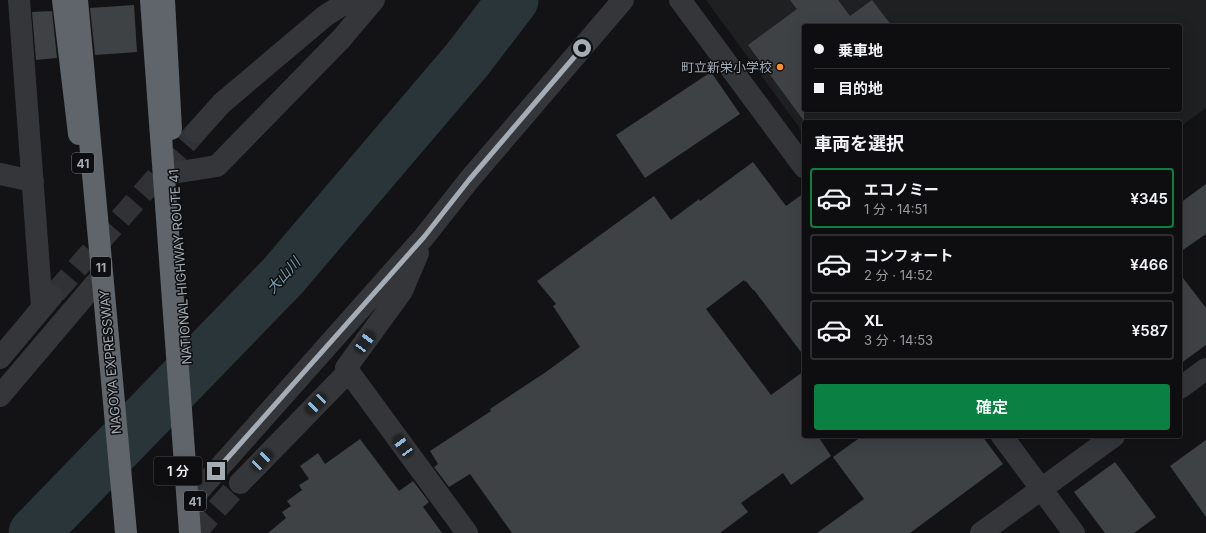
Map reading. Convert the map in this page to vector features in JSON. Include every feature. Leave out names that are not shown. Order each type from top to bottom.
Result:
[{"type":"highway","name":"41","points":[[63,0],[86,192],[117,533]]},
{"type":"highway","name":"NAGOYA EXPRESSWAY","points":[[77,0],[126,533]]},
{"type":"highway","points":[[151,0],[190,533]]},
{"type":"highway","name":"NATIONAL HIGHWAY ROUTE 41","points":[[164,0],[178,257],[198,533]]},
{"type":"street","points":[[0,358],[49,300],[33,180],[19,0]]},
{"type":"street","points":[[196,132],[222,103],[325,16],[350,0]]},
{"type":"street","points":[[173,173],[217,166],[341,39],[374,0]]},
{"type":"street","points":[[195,495],[424,237],[469,180],[623,0]]},
{"type":"street","points":[[680,0],[802,165]]},
{"type":"street","points":[[0,174],[33,180]]},
{"type":"street","points":[[424,237],[402,291],[346,368],[467,533]]},
{"type":"street","points":[[0,396],[95,284]]},
{"type":"street","points":[[1182,387],[1206,369]]},
{"type":"street","points":[[240,483],[349,371]]},
{"type":"street","points":[[1003,438],[1074,533]]},
{"type":"street","points":[[981,533],[1111,438]]},
{"type":"shaded area","name":"町立新栄小学校","points":[[706,0],[1206,0],[1206,108],[1182,126],[1182,120],[802,120],[802,131]]},
{"type":"building","points":[[790,0],[838,0],[850,16],[872,0],[890,24],[802,24],[802,112],[804,112],[804,120],[748,45],[797,9]]},
{"type":"building","points":[[134,5],[137,52],[95,55],[90,8]]},
{"type":"building","points":[[52,11],[57,58],[36,60],[32,12]]},
{"type":"building","points":[[711,72],[740,114],[645,178],[616,135]]},
{"type":"building","points":[[753,162],[786,206],[802,194],[802,353],[754,290],[744,280],[706,309],[771,395],[802,372],[802,438],[819,438],[831,456],[791,485],[783,473],[741,503],[748,512],[720,533],[512,533],[470,474],[449,487],[434,467],[438,464],[430,451],[491,411],[490,409],[546,372],[580,347],[553,306],[556,304],[537,281],[654,196],[671,220],[699,199],[700,201]]},
{"type":"building","points":[[1206,184],[1206,234],[1182,251],[1182,202]]},
{"type":"building","points":[[1182,277],[1206,308],[1206,345],[1182,363]]},
{"type":"building","points":[[859,438],[984,438],[1003,464],[910,533],[817,533],[864,499],[833,457]]},
{"type":"building","points":[[360,439],[399,491],[413,481],[429,502],[423,507],[442,533],[268,533],[286,518],[282,512],[291,506],[287,501],[302,490],[299,485],[309,479],[300,466],[318,453],[325,464]]},
{"type":"building","points":[[1206,440],[1206,517],[1170,466]]},
{"type":"building","points":[[1115,462],[1156,517],[1134,533],[1105,533],[1074,492]]},
{"type":"waterway","name":"大山川","points":[[34,533],[283,276],[467,60],[513,0]]},
{"type":"tunnel","points":[[55,293],[196,132]]},
{"type":"tunnel","points":[[195,533],[240,483]]},
{"type":"place","name":"町立新栄小学校","points":[[780,67]]},
{"type":"route","points":[[216,471],[424,237],[469,180],[582,48]]}]
